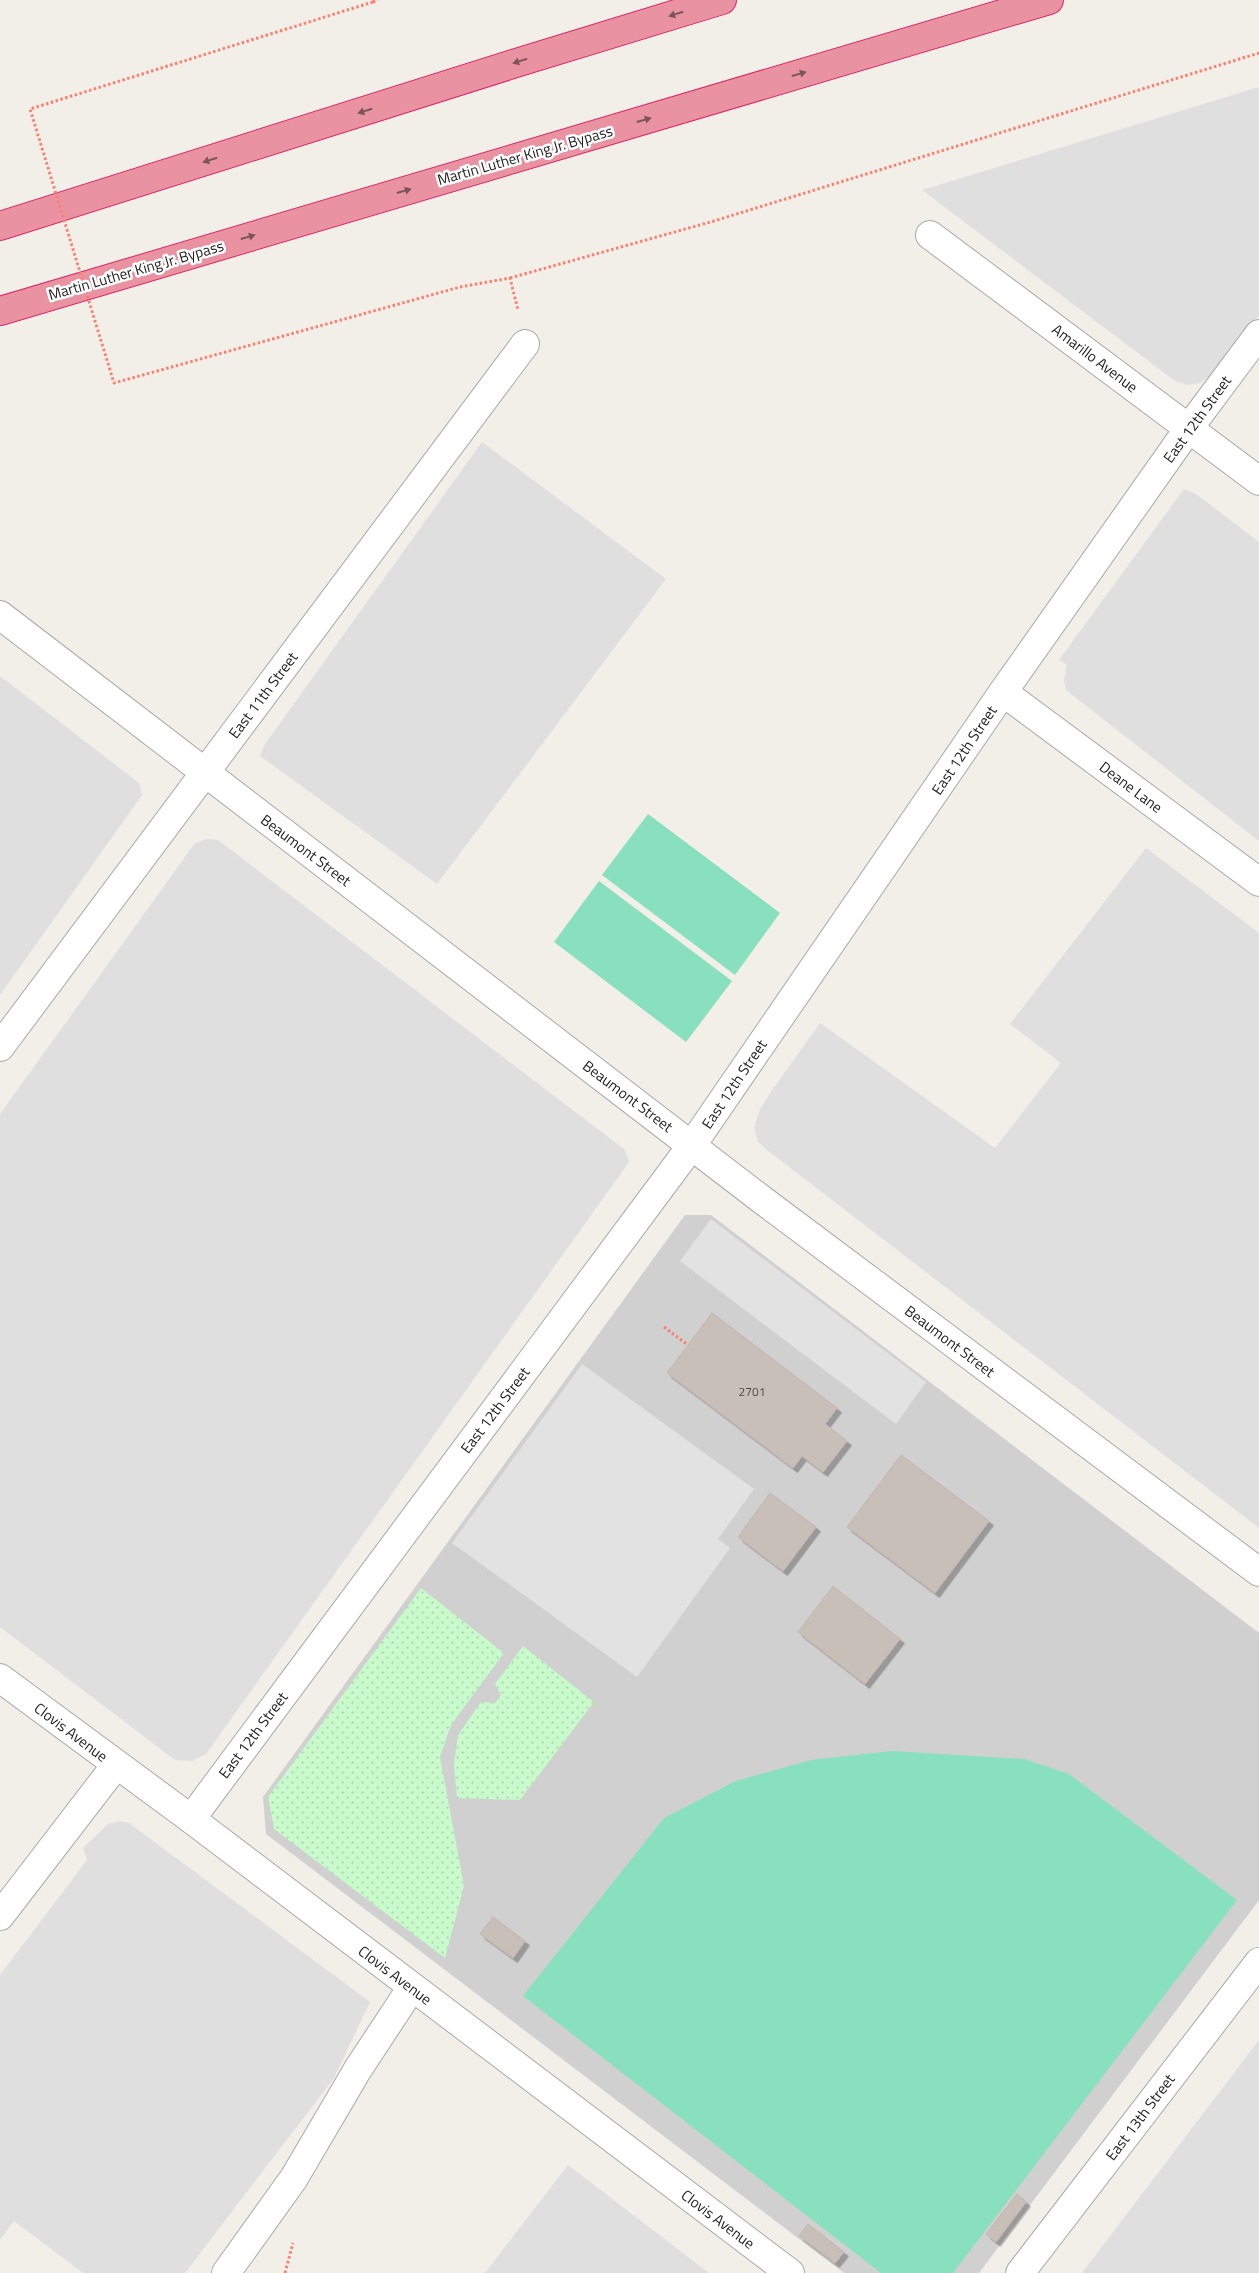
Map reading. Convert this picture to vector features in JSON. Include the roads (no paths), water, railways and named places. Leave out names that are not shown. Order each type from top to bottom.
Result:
[{"type":"highway","points":[[0,226],[722,0]]},
{"type":"highway","name":"Martin Luther King Jr. Bypass","points":[[0,311],[1049,0]]},
{"type":"street","name":"Amarillo Avenue","points":[[930,235],[1259,481]]},
{"type":"street","name":"East 12th Street","points":[[191,1819],[692,1145],[1003,692],[1188,428],[1259,334]]},
{"type":"street","name":"East 11th Street","points":[[0,1047],[525,344]]},
{"type":"street","name":"Beaumont Street","points":[[0,616],[692,1145],[1259,1572]]},
{"type":"street","name":"Deane Lane","points":[[1003,692],[1259,882]]},
{"type":"street","name":"Clovis Avenue","points":[[0,1678],[191,1819],[790,2273]]},
{"type":"street","points":[[0,1916],[116,1765]]},
{"type":"street","name":"East 13th Street","points":[[1020,2273],[1259,1962]]},
{"type":"street","points":[[226,2273],[294,2178],[358,2069],[412,1987]]}]
